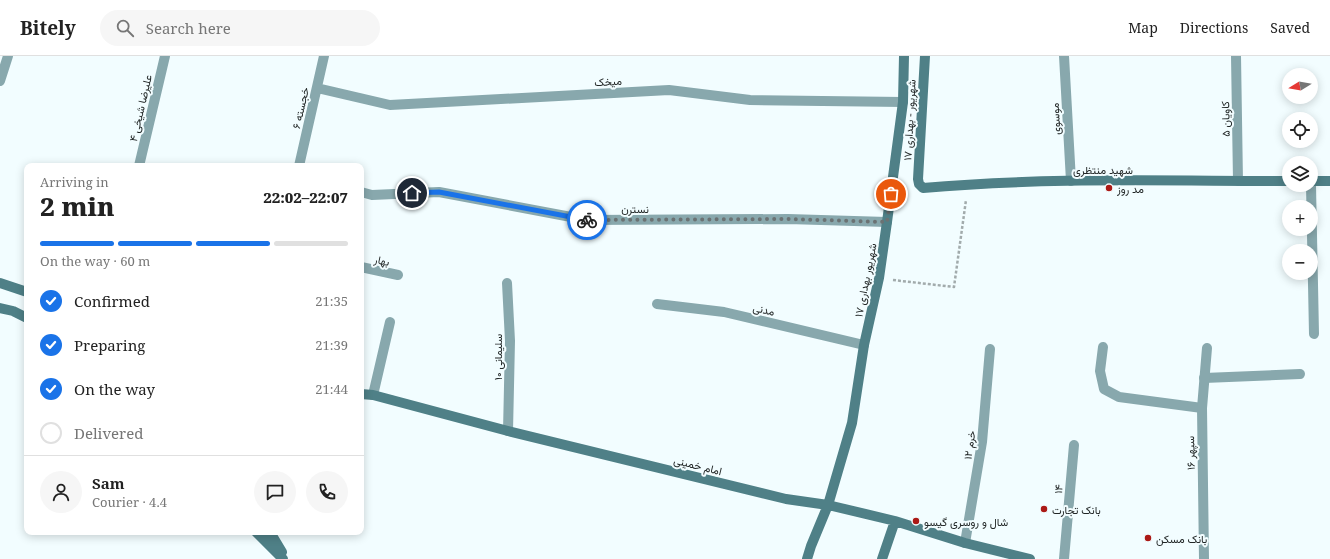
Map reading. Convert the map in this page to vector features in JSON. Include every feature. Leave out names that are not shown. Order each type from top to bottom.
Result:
[{"type":"main road","name":"۱۷ شهریور بهداری","points":[[828,505],[852,424],[864,345],[879,278],[903,102],[904,56]]},
{"type":"main road","name":"۱۷ شهریور - بهداری","points":[[918,184],[925,56]]},
{"type":"main road","name":"شهید منتظری","points":[[918,184],[923,188],[968,184],[1071,181],[1282,181]]},
{"type":"main road","points":[[1318,181],[1330,181]]},
{"type":"main road","points":[[0,283],[24,291]]},
{"type":"main road","points":[[0,308],[13,311],[24,316]]},
{"type":"main road","name":"امام خمینی","points":[[364,394],[373,395],[786,499],[828,505],[895,521],[965,543],[1030,559]]},
{"type":"main road","points":[[807,559],[828,505]]},
{"type":"main road","points":[[882,559],[895,521]]},
{"type":"main road","points":[[259,535],[283,559]]},
{"type":"main road","points":[[272,535],[286,559]]},
{"type":"street","points":[[0,81],[8,56]]},
{"type":"street","name":"علیرضا شیخی ۴","points":[[139,163],[165,56]]},
{"type":"street","name":"خجسته ۶","points":[[300,163],[324,56]]},
{"type":"street","name":"موسوی","points":[[1064,56],[1071,181]]},
{"type":"street","name":"کاویان ۵","points":[[1236,56],[1238,181]]},
{"type":"street","name":"میخک","points":[[317,88],[390,104],[669,90],[750,100],[903,102]]},
{"type":"street","name":"نسترن","points":[[364,193],[372,195],[439,192],[587,220],[788,219],[887,222]]},
{"type":"street","points":[[1311,192],[1314,334]]},
{"type":"street","name":"بهار","points":[[364,268],[398,276]]},
{"type":"street","name":"سلیمانی ۱۰","points":[[507,283],[510,341],[508,430]]},
{"type":"street","name":"مدنی","points":[[657,304],[724,312],[864,345]]},
{"type":"street","points":[[373,395],[390,322]]},
{"type":"street","points":[[1103,347],[1100,371],[1104,389],[1119,396],[1202,408]]},
{"type":"street","name":"سپهر ۱۶","points":[[1204,559],[1202,408],[1207,348]]},
{"type":"street","name":"خرم ۱۲","points":[[965,543],[982,442],[990,349]]},
{"type":"street","points":[[1204,378],[1300,374]]},
{"type":"street","name":"۱۴","points":[[1064,559],[1074,445]]},
{"type":"path","points":[[879,278],[954,287],[968,184]]},
{"type":"way so far","points":[[587,220],[647,221],[788,219],[887,222],[891,194]]},
{"type":"place","name":"مد روز","points":[[1109,188]]},
{"type":"place","name":"بانک تجارت","points":[[1044,509]]},
{"type":"place","name":"شال و روسری گیسو","points":[[916,521]]},
{"type":"place","name":"بانک مسکن","points":[[1148,538]]},
{"type":"route","points":[[412,193],[439,192],[587,220]]}]
